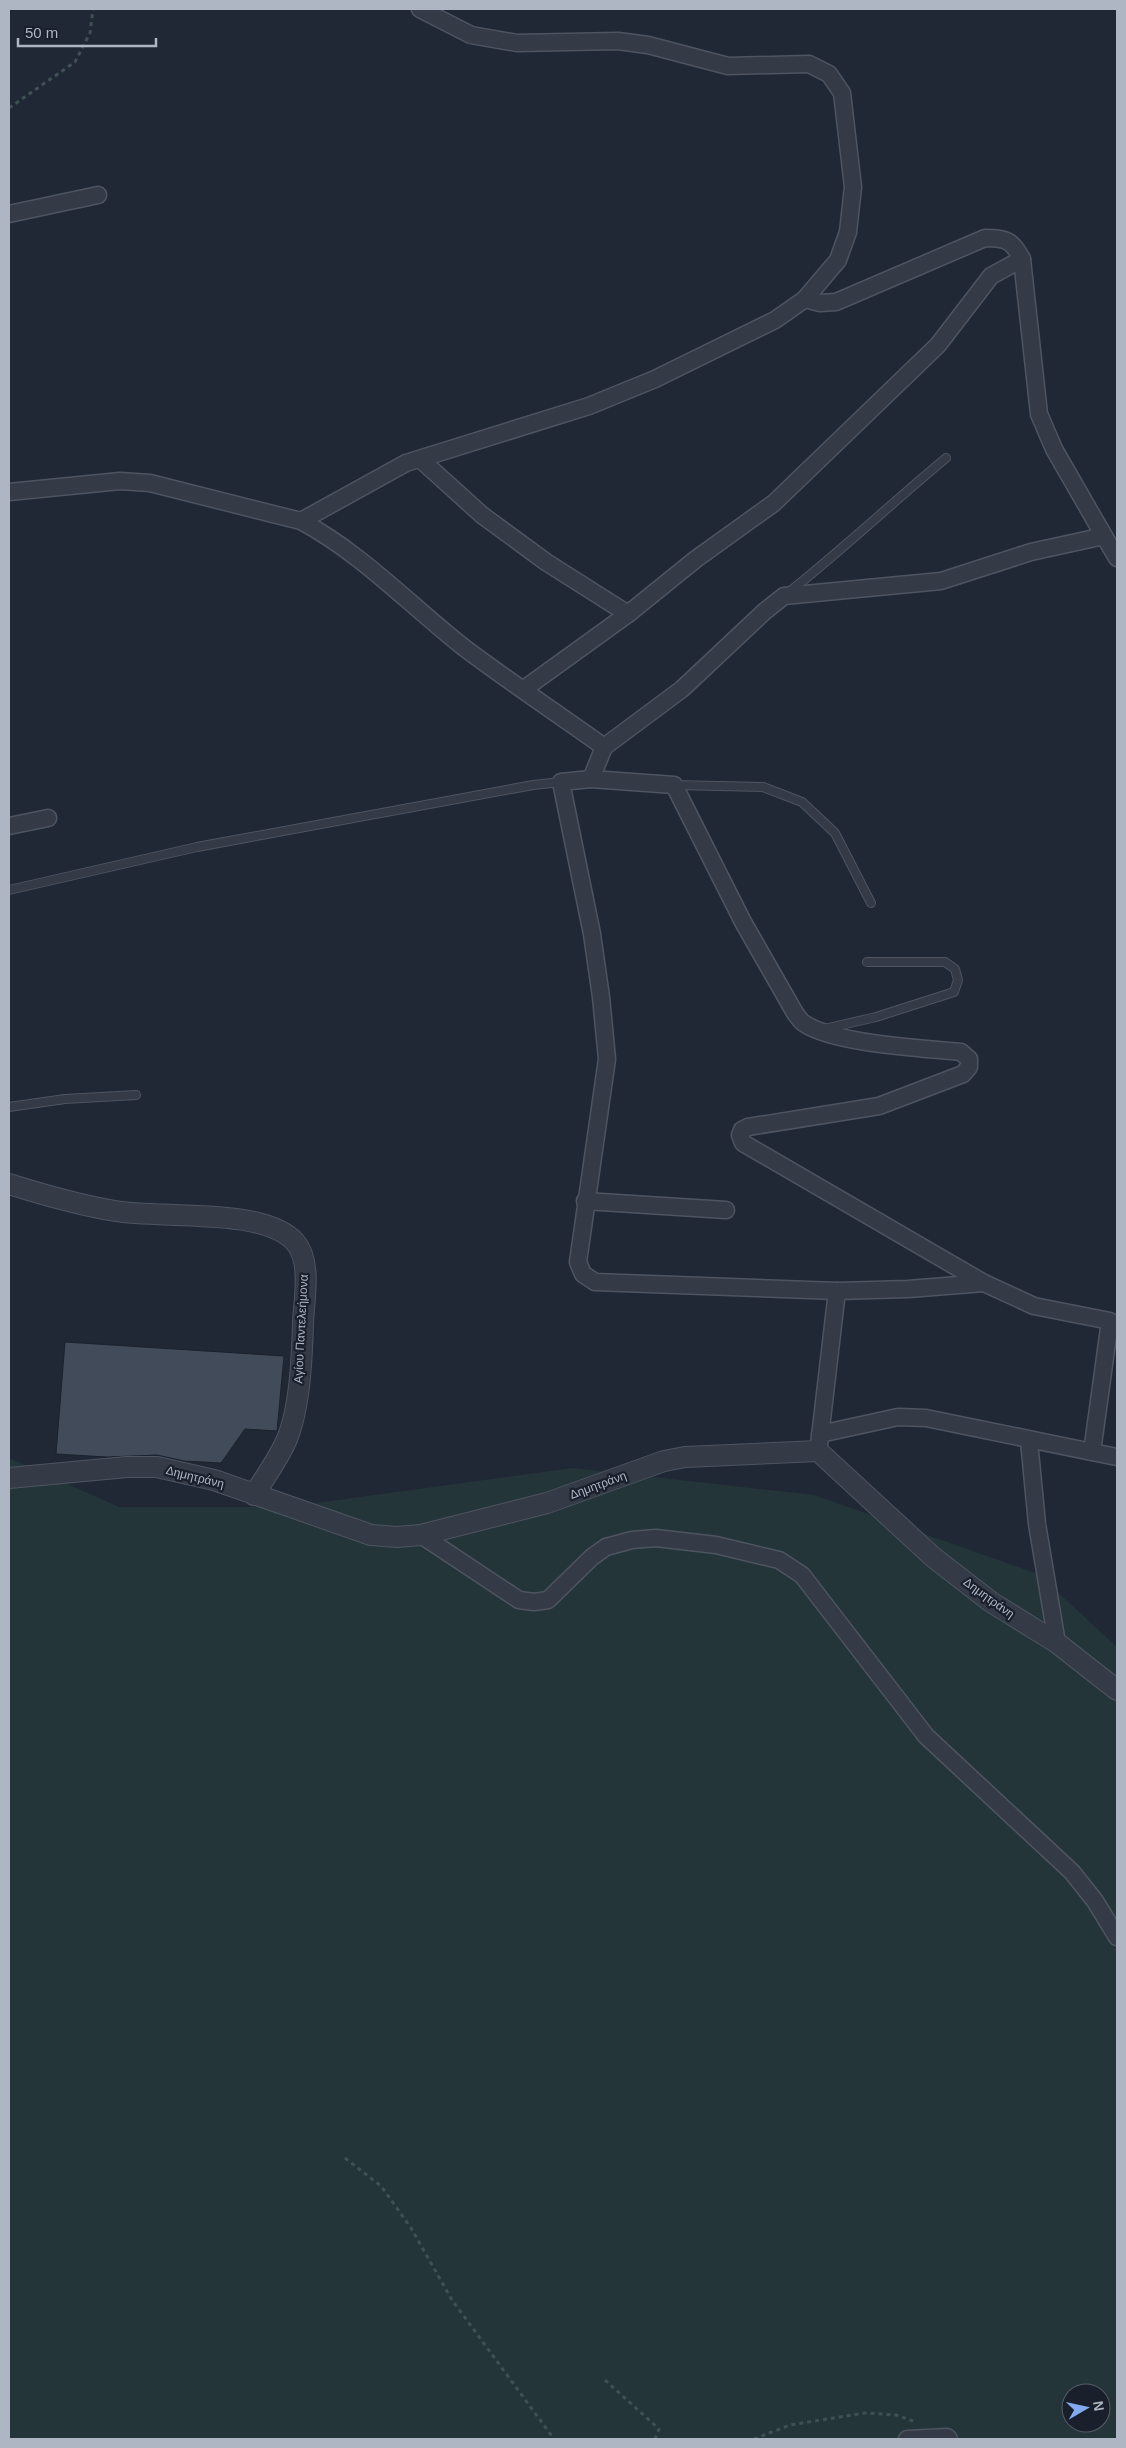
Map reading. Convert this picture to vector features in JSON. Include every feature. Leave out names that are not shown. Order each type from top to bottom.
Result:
[{"type":"street","points":[[301,521],[406,463],[589,406],[655,379],[775,320],[805,299],[838,260],[848,232],[853,187],[842,93],[829,74],[809,64],[728,66],[648,45],[618,41],[517,42],[471,35],[420,9]]},
{"type":"street","points":[[9,214],[98,195]]},
{"type":"street","points":[[805,299],[820,303],[836,302],[985,238],[1003,238],[1016,247],[1022,260],[1039,414],[1054,449],[1117,558]]},
{"type":"street","points":[[524,689],[628,614],[774,502],[938,345],[991,276],[1022,260]]},
{"type":"street","points":[[420,459],[482,515],[546,562],[628,614]]},
{"type":"street","points":[[9,492],[120,481],[150,483],[301,521],[322,532],[345,549],[463,646],[604,747]]},
{"type":"street","points":[[591,779],[604,747],[682,689],[765,611],[784,596],[941,581],[1031,552],[1104,536]]},
{"type":"street","points":[[984,1283],[908,1289],[837,1291],[595,1282],[583,1274],[578,1262],[585,1201],[607,1059],[602,997],[561,782],[591,779],[674,785],[743,922],[795,1013],[804,1024],[818,1030],[860,1040],[961,1052],[969,1058],[969,1067],[963,1074],[879,1106],[748,1127],[742,1130],[740,1135],[743,1143],[984,1283],[1034,1306],[1114,1322],[1092,1452]]},
{"type":"street","points":[[9,826],[48,818]]},
{"type":"street","name":"Αγίου Παντελεήμονα","points":[[9,1184],[62,1200],[117,1212],[207,1215],[246,1221],[283,1232],[296,1243],[305,1259],[303,1331],[296,1404],[287,1439],[254,1495]]},
{"type":"street","points":[[585,1201],[726,1210]]},
{"type":"street","points":[[837,1291],[819,1443],[898,1417],[926,1418],[1117,1457]]},
{"type":"street","points":[[1029,1440],[1037,1524],[1057,1643]]},
{"type":"street","name":"Δημητράνη","points":[[9,1478],[128,1467],[157,1467],[214,1480],[371,1535],[397,1537],[421,1535],[547,1503],[664,1461],[685,1456],[819,1443],[933,1557],[991,1602],[1057,1643],[1117,1690]]},
{"type":"street","points":[[421,1535],[519,1600],[534,1602],[548,1600],[592,1557],[606,1547],[632,1540],[656,1538],[716,1545],[779,1560],[802,1575],[926,1736],[1072,1872],[1095,1901],[1117,1937]]},
{"type":"street","points":[[907,2439],[949,2439]]},
{"type":"lane","points":[[784,596],[841,551],[896,500],[946,458]]},
{"type":"lane","points":[[9,890],[197,847],[533,784],[561,782]]},
{"type":"lane","points":[[674,785],[763,787],[802,802],[835,833],[871,902]]},
{"type":"lane","points":[[818,1030],[876,1017],[954,992],[958,980],[955,969],[945,962],[867,962]]},
{"type":"lane","points":[[9,1108],[65,1099],[136,1095]]},
{"type":"path","points":[[9,108],[76,62],[90,33],[93,9]]},
{"type":"path","points":[[345,2158],[381,2186],[411,2228],[452,2300],[554,2439]]},
{"type":"path","points":[[605,2380],[659,2430],[655,2439]]},
{"type":"path","points":[[754,2439],[790,2425],[865,2413],[896,2415],[918,2423]]},
{"type":"shaded area","points":[[9,1458],[119,1507],[287,1507],[573,1468],[814,1495],[1038,1574],[1117,1647],[1117,2439],[9,2439]]},
{"type":"building","points":[[65,1342],[284,1356],[277,1431],[245,1429],[221,1463],[184,1461],[157,1455],[107,1457],[56,1454]]}]
